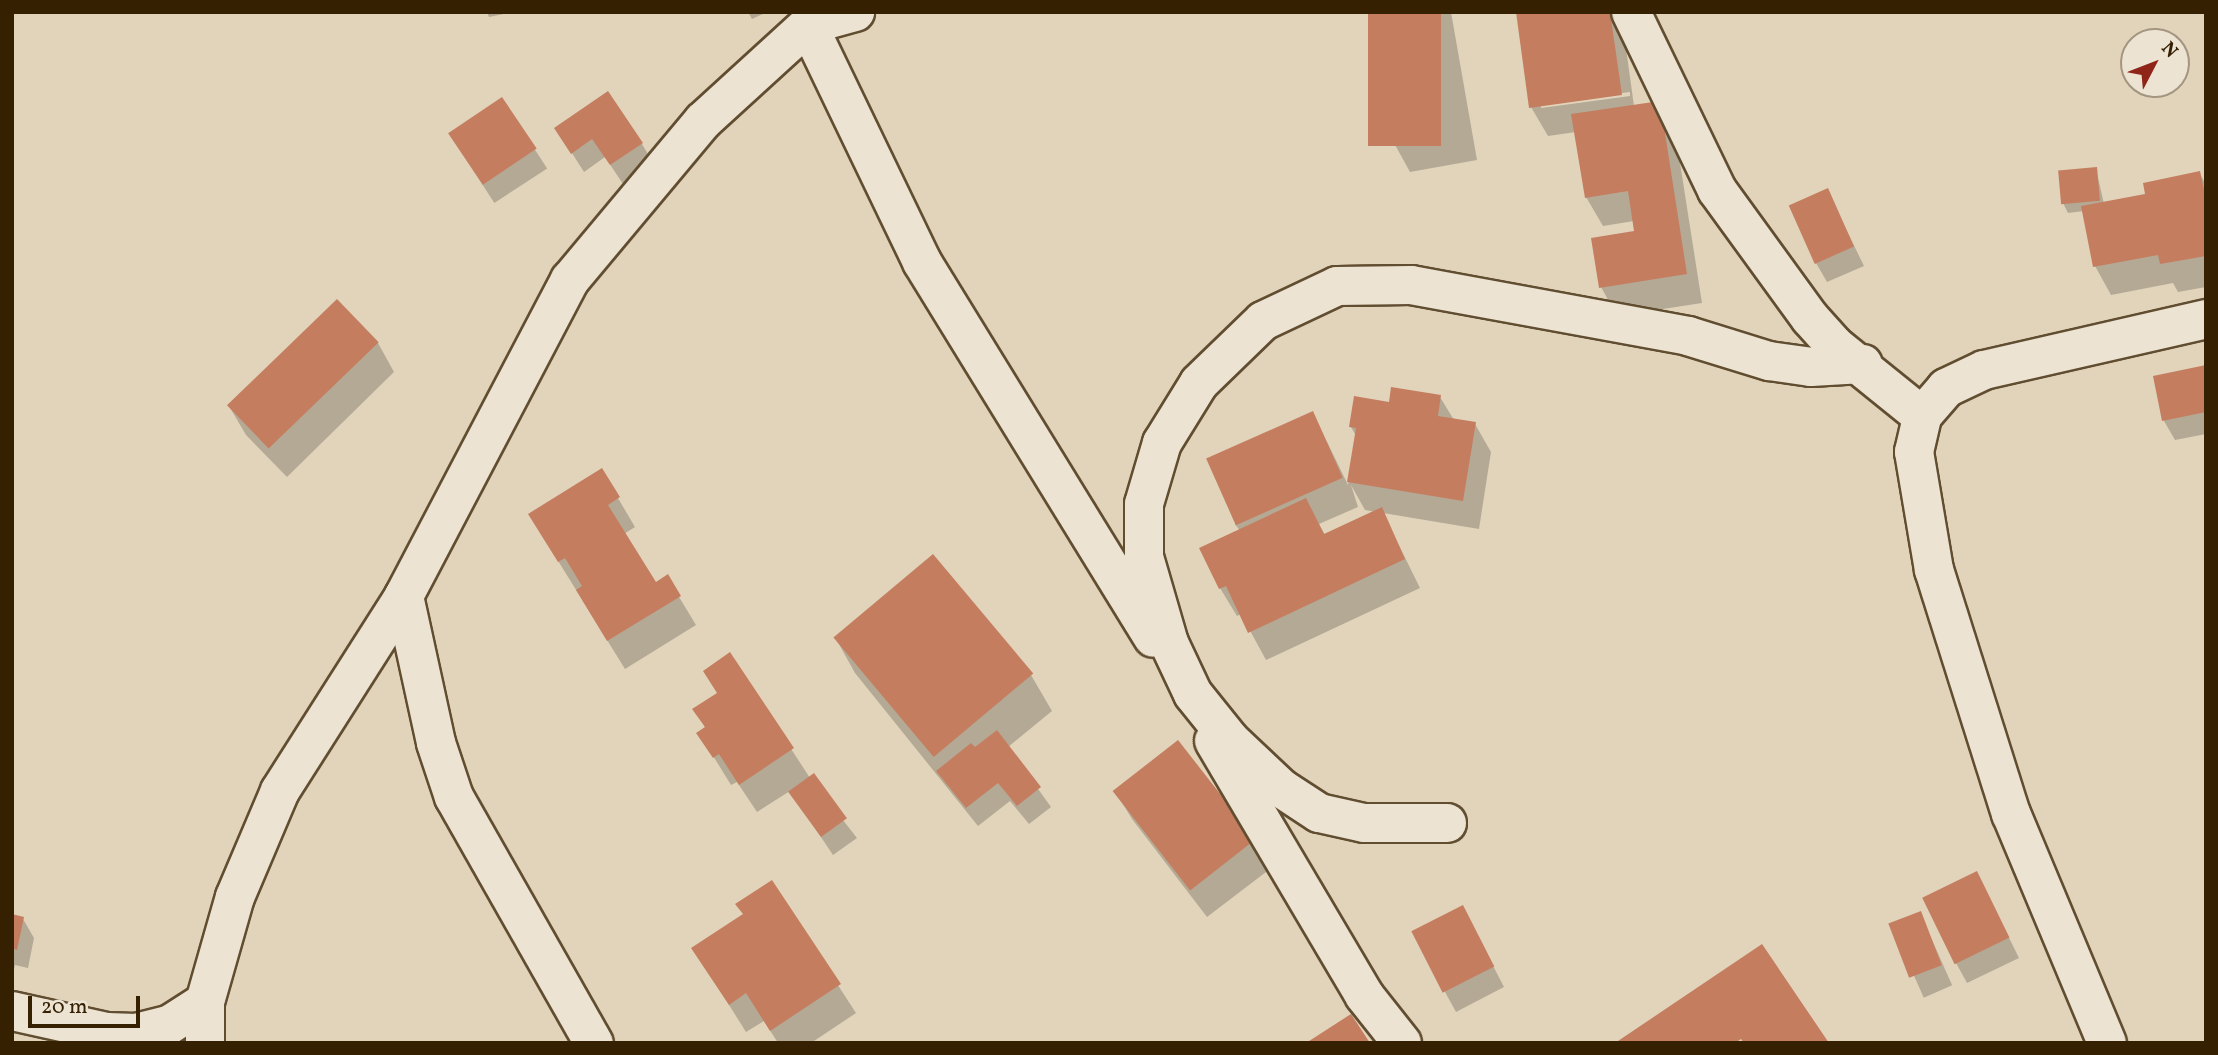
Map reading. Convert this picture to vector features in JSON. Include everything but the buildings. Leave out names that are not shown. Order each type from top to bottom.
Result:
[{"type":"street","points":[[205,1043],[205,1002],[235,897],[280,791],[404,596],[570,280],[703,121],[808,25],[855,12]]},
{"type":"street","points":[[1631,12],[1717,190],[1810,318],[1834,345],[1863,365],[1922,416]]},
{"type":"street","points":[[808,25],[922,262],[1032,435],[1364,995],[1402,1043]]},
{"type":"street","points":[[1447,823],[1364,823],[1319,813],[1281,788],[1230,740],[1193,694],[1169,643],[1143,557],[1144,504],[1162,443],[1199,383],[1263,321],[1337,286],[1410,285],[1676,334],[1769,361],[1811,367],[1863,365]]},
{"type":"street","points":[[2107,1043],[2011,814],[1934,570],[1914,452],[1922,416],[1946,388],[1984,370],[2206,319]]},
{"type":"street","points":[[404,596],[436,743],[454,797],[594,1043]]},
{"type":"street","points":[[12,1011],[107,1031],[136,1032],[169,1025],[205,1002]]}]
